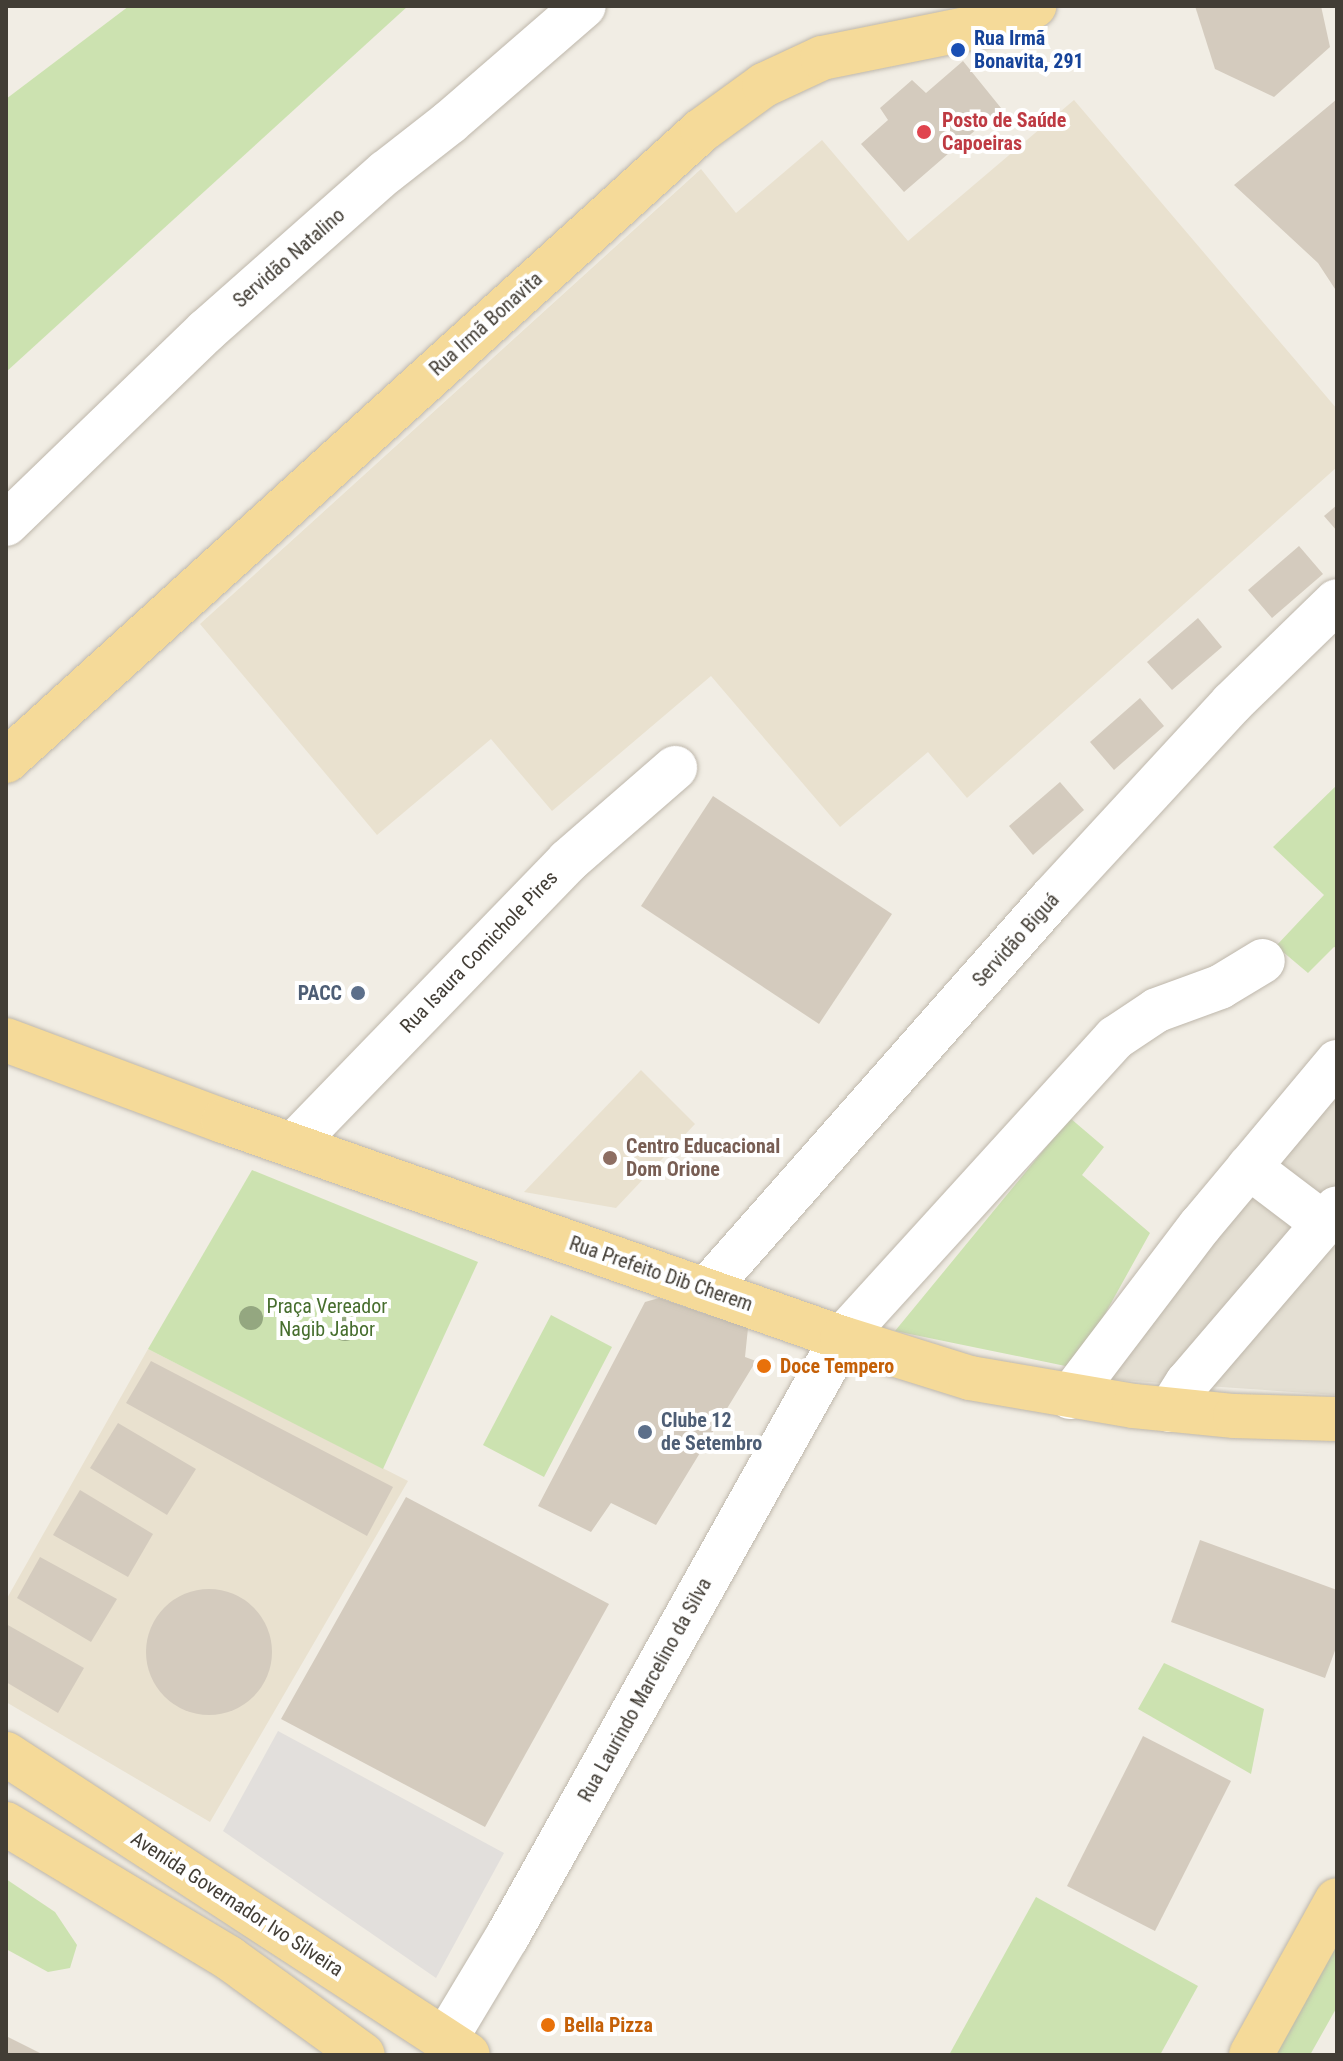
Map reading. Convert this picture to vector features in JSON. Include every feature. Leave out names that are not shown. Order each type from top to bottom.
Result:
[{"type":"main road","name":"Rua Irmã Bonavita","points":[[6,761],[702,130],[764,85],[822,58],[995,23],[1034,6]]},
{"type":"main road","name":"Rua Prefeito Dib Cherem","points":[[6,1040],[293,1145],[842,1338],[970,1378],[1070,1397],[1170,1410],[1337,1419]]},
{"type":"main road","name":"Avenida Governador Ivo Silveira","points":[[6,1754],[457,2047]]},
{"type":"main road","points":[[6,1824],[229,1958],[363,2055]]},
{"type":"main road","points":[[1251,2055],[1337,1900]]},
{"type":"street","name":"Servidão Natalino","points":[[6,524],[206,331],[386,172],[450,122],[584,6]]},
{"type":"street","name":"Servidão Biguá","points":[[706,1290],[1084,864],[1232,703],[1337,601]]},
{"type":"street","name":"Rua Isaura Comichole Pires","points":[[293,1145],[568,861],[675,768]]},
{"type":"street","name":"Rua Laurindo Marcelino da Silva","points":[[457,2047],[507,1937],[842,1338],[1115,1038],[1157,1010],[1220,987],[1263,961]]},
{"type":"street","points":[[1070,1397],[1249,1167],[1337,1062]]},
{"type":"street","points":[[1170,1410],[1187,1383],[1330,1216],[1249,1167]]},
{"type":"shaded area","points":[[1074,100],[1337,409],[1337,467],[967,798],[928,752],[840,827],[711,676],[552,811],[491,739],[377,835],[200,624],[701,169],[736,213],[822,140],[908,241]]},
{"type":"shaded area","points":[[1337,1046],[1337,1395],[1061,1376]]},
{"type":"shaded area","name":"Centro Educacional Dom Orione","points":[[641,1070],[695,1124],[616,1208],[524,1192]]},
{"type":"shaded area","points":[[148,1349],[408,1481],[210,1822],[6,1702],[6,1600]]},
{"type":"shaded area","points":[[278,1731],[504,1853],[436,1978],[223,1831]]},
{"type":"green space","points":[[129,6],[408,6],[6,372],[6,99]]},
{"type":"green space","points":[[1337,785],[1337,948],[1334,947],[1308,973],[1276,946],[1324,895],[1273,847]]},
{"type":"green space","points":[[1070,1118],[1104,1147],[1082,1175],[1150,1233],[1075,1368],[895,1331]]},
{"type":"green space","name":"Praça Vereador Nagib Jabor","points":[[252,1170],[478,1262],[383,1469],[148,1349]]},
{"type":"green space","points":[[551,1315],[612,1347],[544,1477],[483,1445]]},
{"type":"green space","points":[[1164,1663],[1264,1709],[1251,1774],[1138,1709]]},
{"type":"green space","points":[[6,1879],[55,1912],[77,1945],[70,1968],[48,1972],[6,1949]]},
{"type":"green space","points":[[1036,1897],[1198,1986],[1160,2055],[949,2055]]},
{"type":"green space","points":[[1337,1939],[1337,2007],[1310,2055],[1273,2055]]},
{"type":"building","points":[[1195,6],[1321,6],[1330,47],[1274,97],[1215,69]]},
{"type":"building","name":"Posto de Saúde Capoeiras","points":[[963,61],[1001,108],[904,192],[861,144],[888,120],[880,108],[912,80],[926,93]]},
{"type":"building","points":[[1337,99],[1337,292],[1318,263],[1234,185]]},
{"type":"building","points":[[1337,505],[1337,531],[1324,516]]},
{"type":"building","points":[[1299,546],[1323,574],[1272,618],[1248,590]]},
{"type":"building","points":[[1198,618],[1222,647],[1172,690],[1147,662]]},
{"type":"building","points":[[1140,698],[1164,726],[1114,770],[1090,742]]},
{"type":"building","points":[[1060,782],[1084,810],[1033,855],[1009,826]]},
{"type":"building","points":[[713,796],[892,914],[819,1024],[641,906]]},
{"type":"building","name":"Clube 12 de Setembro","points":[[659,1298],[748,1328],[745,1357],[756,1361],[656,1525],[611,1503],[591,1532],[538,1506],[645,1302]]},
{"type":"building","points":[[151,1361],[393,1487],[367,1536],[126,1403]]},
{"type":"building","points":[[118,1423],[196,1469],[167,1515],[90,1468]]},
{"type":"building","points":[[80,1490],[153,1534],[128,1577],[53,1535]]},
{"type":"building","points":[[406,1497],[609,1604],[485,1827],[281,1719]]},
{"type":"building","points":[[1200,1540],[1337,1590],[1337,1645],[1325,1678],[1171,1622]]},
{"type":"building","points":[[40,1557],[117,1599],[91,1642],[17,1598]]},
{"type":"building","points":[[209,1589],[233,1594],[253,1608],[267,1628],[272,1652],[267,1676],[253,1696],[233,1710],[209,1715],[185,1710],[165,1696],[151,1676],[146,1652],[151,1628],[165,1608],[185,1594]]},
{"type":"building","points":[[6,1624],[84,1668],[58,1713],[6,1682]]},
{"type":"building","points":[[1143,1736],[1231,1781],[1155,1931],[1067,1886]]},
{"type":"building","points":[[6,2036],[44,2055],[6,2055]]},
{"type":"place","name":"Rua Irmã Bonavita, 291","points":[[958,50]]},
{"type":"place","name":"Posto de Saúde Capoeiras","points":[[924,132]]},
{"type":"place","name":"PACC","points":[[358,993]]},
{"type":"place","name":"Centro Educacional Dom Orione","points":[[610,1158]]},
{"type":"place","name":"Doce Tempero","points":[[764,1366]]},
{"type":"place","name":"Clube 12 de Setembro","points":[[645,1432]]},
{"type":"place","name":"Bella Pizza","points":[[548,2025]]}]
